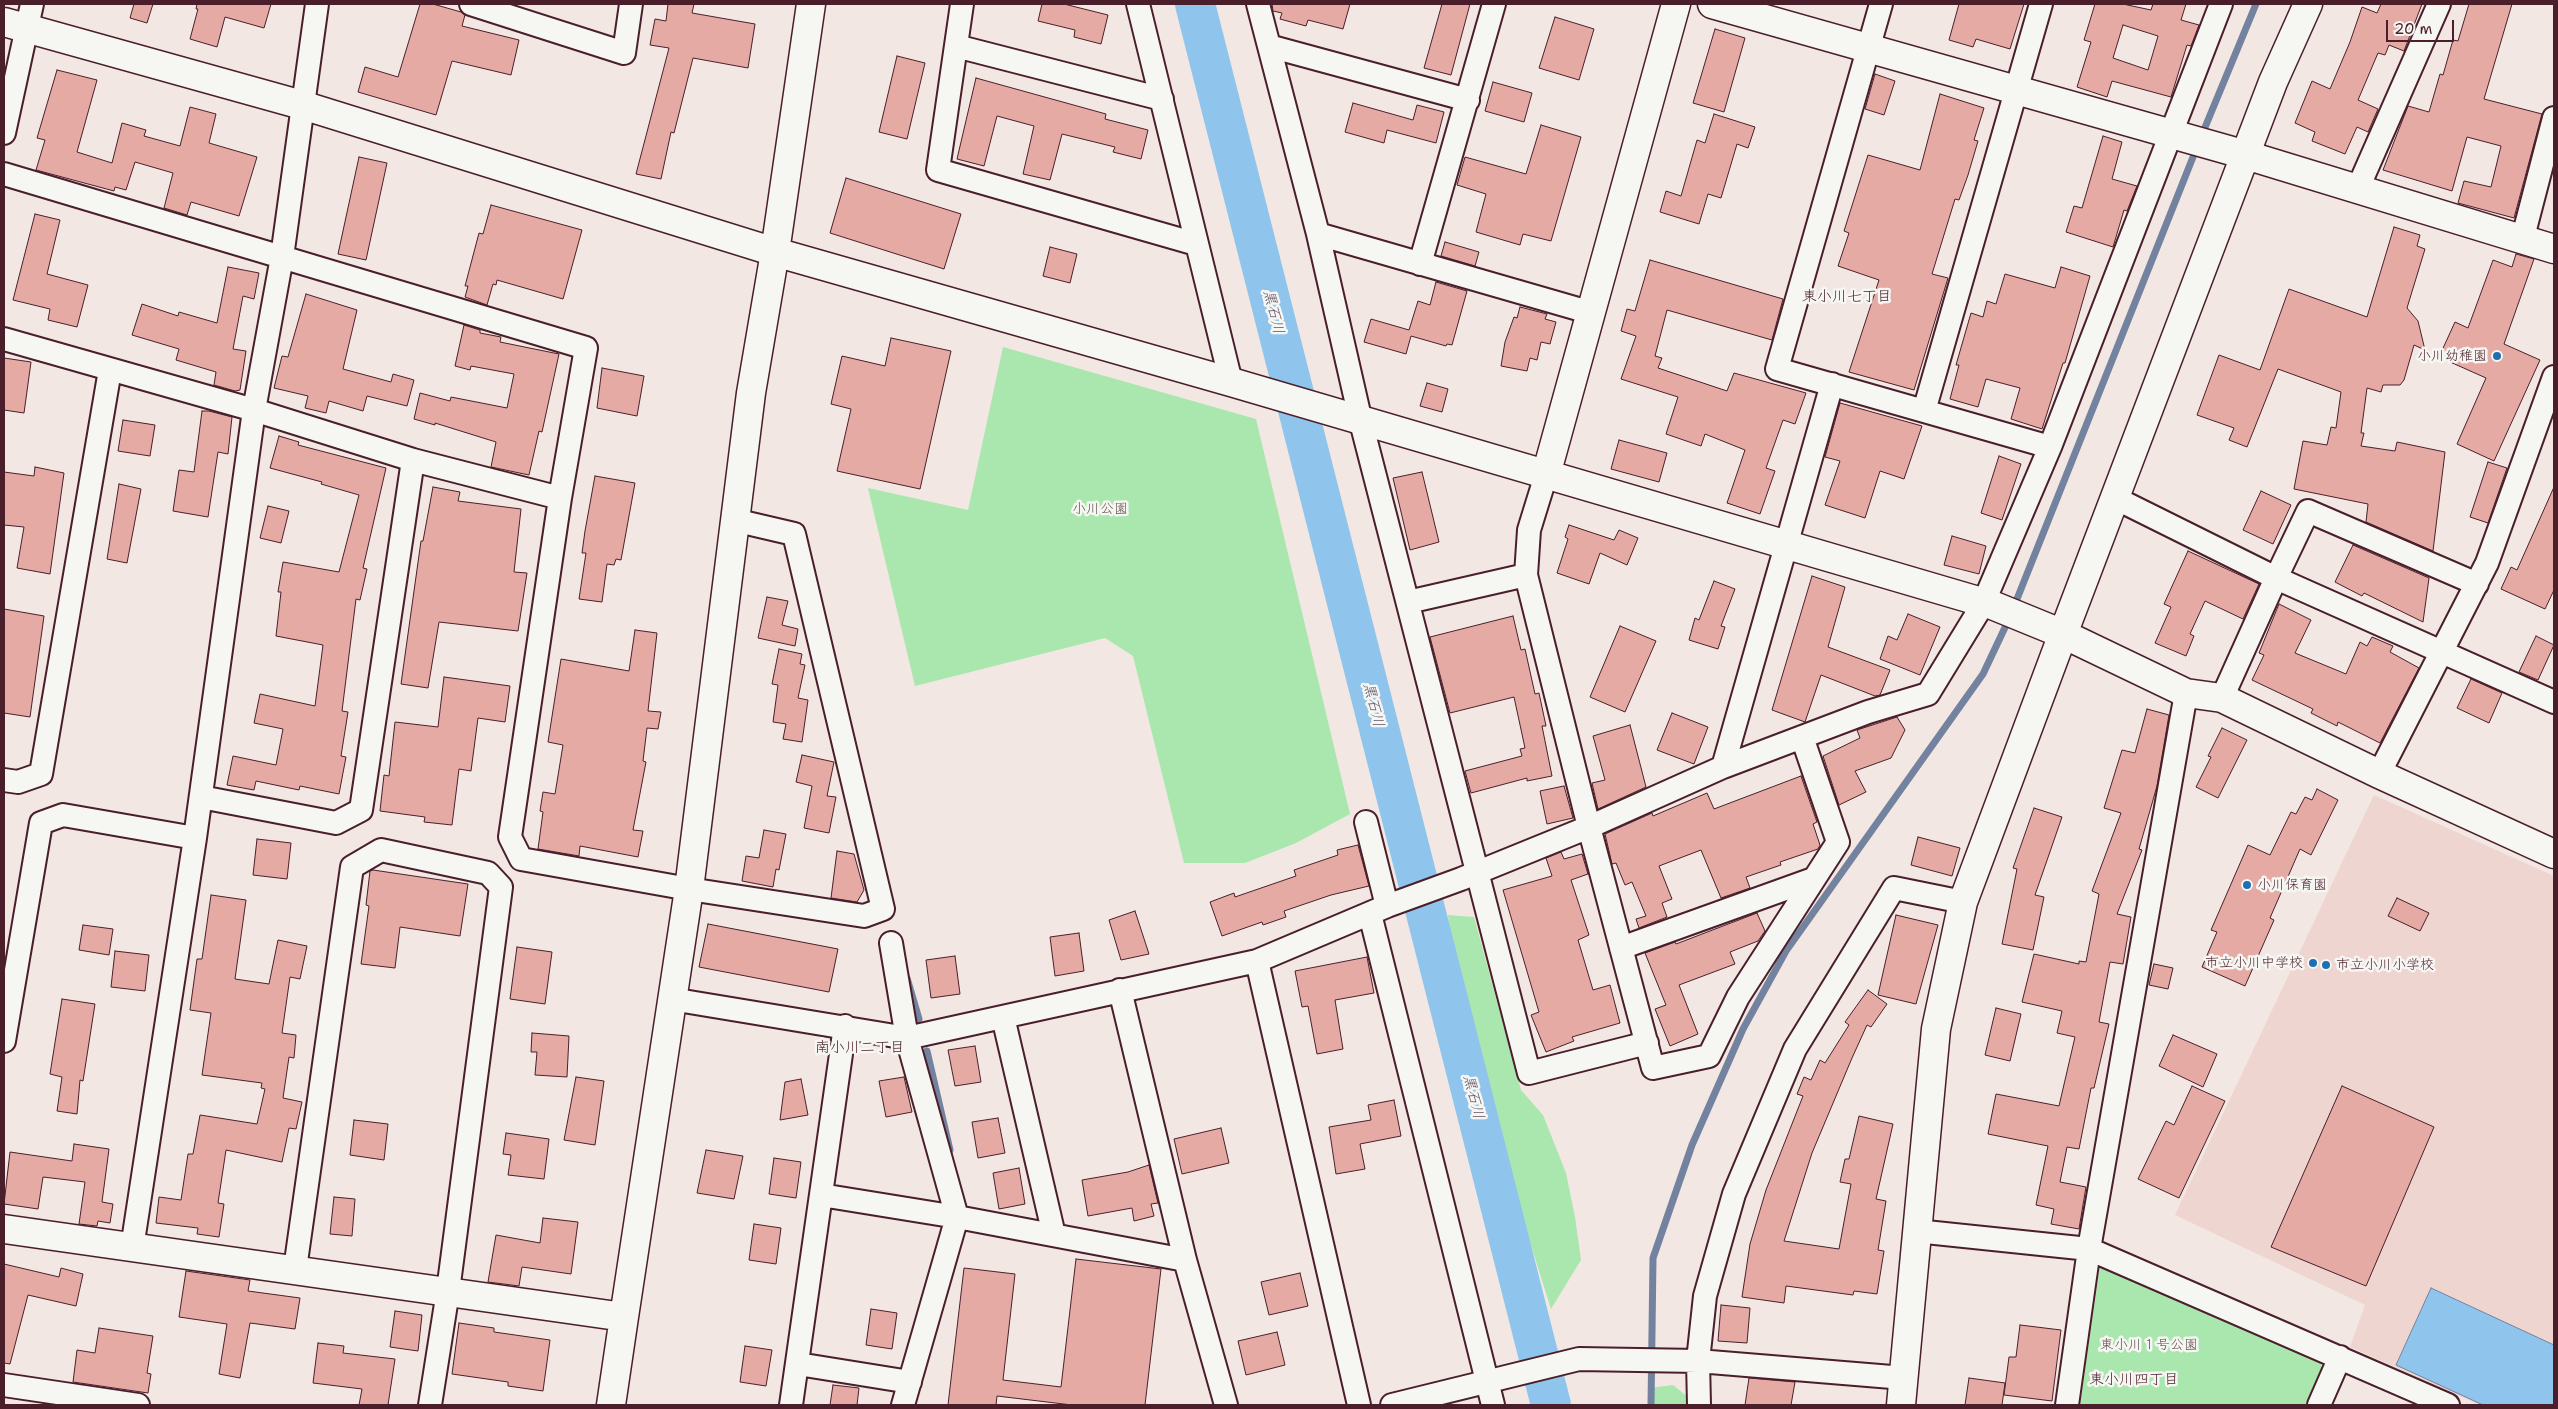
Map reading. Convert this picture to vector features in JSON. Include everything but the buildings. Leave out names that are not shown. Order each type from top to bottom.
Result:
[{"type":"street","points":[[132,1248],[201,797],[254,410],[282,258],[317,4]]},
{"type":"street","points":[[471,4],[624,53],[631,4]]},
{"type":"street","points":[[611,1405],[689,889],[751,393],[811,4]]},
{"type":"street","points":[[962,4],[938,170],[1196,244]]},
{"type":"street","points":[[1138,4],[1231,382]]},
{"type":"street","points":[[1258,4],[1318,234],[1352,420],[1408,602],[1469,876],[1530,1072],[1646,1043]]},
{"type":"street","points":[[1420,264],[1494,4]]},
{"type":"street","points":[[1676,4],[1592,313],[1529,530],[1526,575],[1589,827],[1653,1068],[1709,1056],[1738,997],[1838,842],[1802,738]]},
{"type":"street","points":[[1712,4],[2246,155],[2554,248]]},
{"type":"street","points":[[1881,4],[1776,369],[2050,447]]},
{"type":"street","points":[[1924,411],[2041,4]]},
{"type":"street","points":[[671,999],[845,1026],[907,1038],[1257,961],[1386,907],[1469,876],[1589,827],[1724,767],[1868,712],[1928,694],[1988,604],[2172,135],[2220,4]]},
{"type":"street","points":[[1901,1405],[1936,1029],[1963,902],[2273,82],[2308,4]]},
{"type":"street","points":[[2358,188],[2439,4]]},
{"type":"street","points":[[4,133],[21,18],[774,252],[1231,382],[1352,420],[1988,604],[2063,634],[2186,693],[2222,698],[2379,774],[2554,854]]},
{"type":"street","points":[[956,46],[1162,99]]},
{"type":"street","points":[[1269,46],[1468,100]]},
{"type":"street","points":[[2523,238],[2554,118]]},
{"type":"street","points":[[4,174],[586,348],[560,498],[510,837],[521,859],[689,889],[864,916],[883,909],[794,534],[734,520]]},
{"type":"street","points":[[1318,234],[1592,313]]},
{"type":"street","points":[[4,339],[254,410],[414,460],[560,498]]},
{"type":"street","points":[[4,780],[18,782],[41,774],[110,370]]},
{"type":"street","points":[[1724,767],[1832,384]]},
{"type":"street","points":[[2379,774],[2487,563],[2553,385]]},
{"type":"street","points":[[201,797],[336,823],[361,810],[414,460]]},
{"type":"street","points":[[2115,498],[2276,578],[2554,702]]},
{"type":"street","points":[[2222,698],[2308,511],[2477,584]]},
{"type":"street","points":[[1408,602],[1526,575]]},
{"type":"street","points":[[2067,1405],[2089,1249],[2186,693]]},
{"type":"street","points":[[4,1041],[40,823],[63,815],[195,838]]},
{"type":"street","points":[[1366,822],[1493,1405]]},
{"type":"street","points":[[295,1269],[352,867],[381,850],[488,874],[502,887],[448,1292],[430,1405]]},
{"type":"street","points":[[1621,948],[1813,879]]},
{"type":"street","points":[[1699,1405],[1698,1361],[1705,1296],[1734,1194],[1795,1049],[1894,888],[1963,902]]},
{"type":"street","points":[[891,943],[907,1038],[957,1217],[903,1405]]},
{"type":"street","points":[[1257,961],[1359,1405]]},
{"type":"street","points":[[1120,990],[1185,1260],[1226,1405]]},
{"type":"street","points":[[1003,1017],[1054,1235]]},
{"type":"street","points":[[791,1405],[845,1026]]},
{"type":"street","points":[[820,1195],[957,1217],[1185,1260]]},
{"type":"street","points":[[4,1229],[624,1317]]},
{"type":"street","points":[[1916,1231],[2089,1249],[2448,1405]]},
{"type":"street","points":[[2319,1405],[2340,1357]]},
{"type":"street","points":[[1392,1405],[1488,1383],[1579,1358],[1698,1361],[1904,1378]]},
{"type":"street","points":[[798,1364],[910,1382]]},
{"type":"street","points":[[4,1385],[138,1405]]},
{"type":"shaded area","points":[[2374,795],[2554,876],[2554,1405],[2480,1405],[2350,1347],[2365,1305],[2175,1215]]},
{"type":"green space","name":"小川公園","points":[[1003,347],[1256,419],[1350,814],[1296,843],[1245,863],[1184,863],[1133,656],[1105,638],[915,686],[868,488],[968,510]]},
{"type":"green space","points":[[1448,915],[1474,917],[1521,1090],[1543,1115],[1566,1173],[1581,1260],[1551,1309],[1508,1172],[1455,976]]},
{"type":"green space","name":"東小川１号公園","points":[[2101,1258],[2317,1355],[2323,1369],[2306,1405],[2080,1405]]},
{"type":"green space","points":[[1673,1385],[1689,1398],[1689,1405],[1650,1405],[1650,1388]]},
{"type":"water","points":[[2431,1288],[2554,1345],[2554,1405],[2483,1405],[2396,1365]]},
{"type":"waterway","name":"黒石川","points":[[1195,4],[1551,1405]]},
{"type":"waterway","points":[[2201,137],[2256,4]]},
{"type":"waterway","points":[[2013,609],[2197,147]]},
{"type":"waterway","points":[[1651,1405],[1653,1258],[1692,1145],[1743,1029],[1786,951],[1983,674],[2009,619]]},
{"type":"waterway","points":[[907,978],[919,1019]]},
{"type":"waterway","points":[[927,1051],[950,1150]]},
{"type":"place","name":"小川幼稚園","points":[[2497,356]]},
{"type":"place","name":"小川保育園","points":[[2247,885]]},
{"type":"place","name":"市立小川中学校","points":[[2313,963]]},
{"type":"place","name":"市立小川小学校","points":[[2326,965]]},
{"type":"district","name":"東小川七丁目","points":[[1847,297]]},
{"type":"district","name":"南小川二丁目","points":[[860,1048]]},
{"type":"district","name":"東小川四丁目","points":[[2134,1380]]}]
